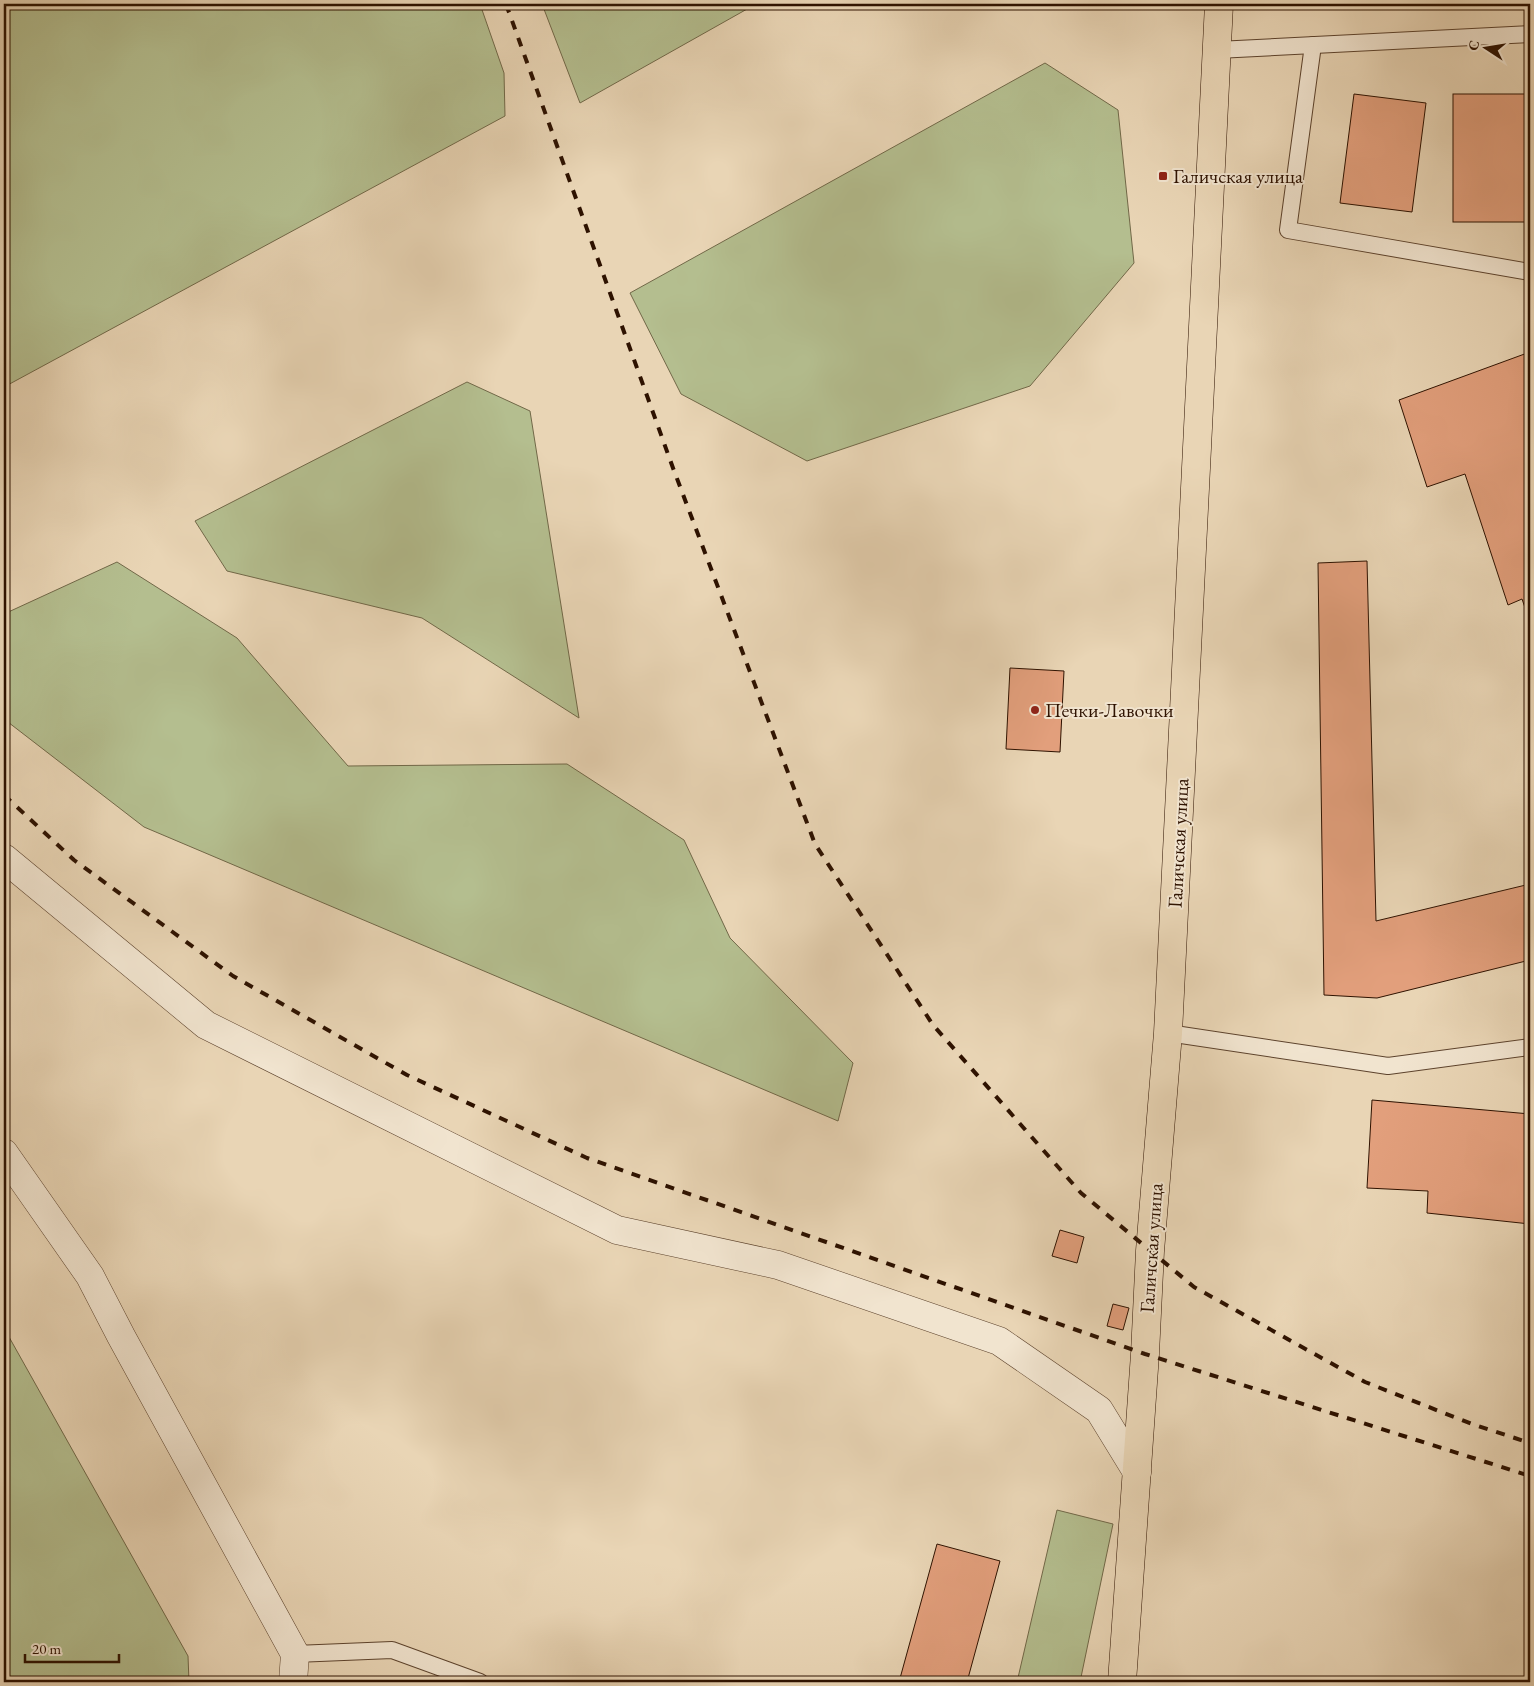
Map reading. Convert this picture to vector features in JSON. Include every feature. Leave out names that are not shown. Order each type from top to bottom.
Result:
[{"type":"main road","name":"Галичская улица","points":[[1122,1682],[1150,1251],[1168,1033],[1219,4]]},
{"type":"street","points":[[4,858],[206,1025],[618,1230],[778,1265],[998,1341],[1099,1410],[1137,1472]]},
{"type":"street","points":[[4,1153],[90,1276],[294,1654],[293,1682]]},
{"type":"lane","points":[[1217,50],[1530,34]]},
{"type":"lane","points":[[1312,45],[1288,230],[1530,272]]},
{"type":"lane","points":[[1168,1033],[1388,1066],[1530,1047]]},
{"type":"lane","points":[[294,1654],[392,1650],[480,1682]]},
{"type":"green space","points":[[4,4],[480,4],[504,73],[505,116],[4,387]]},
{"type":"green space","points":[[542,4],[756,4],[580,103]]},
{"type":"green space","points":[[1045,63],[1118,110],[1134,263],[1030,386],[807,461],[681,394],[630,293]]},
{"type":"green space","points":[[467,382],[530,411],[579,718],[422,618],[227,571],[195,521]]},
{"type":"green space","points":[[117,562],[237,638],[348,766],[567,764],[684,840],[730,938],[853,1063],[838,1121],[144,827],[4,719],[4,614]]},
{"type":"green space","points":[[4,1328],[188,1656],[189,1682],[4,1682]]},
{"type":"green space","points":[[1057,1510],[1113,1524],[1080,1682],[1017,1682]]},
{"type":"building","points":[[1354,94],[1426,103],[1412,212],[1340,203]]},
{"type":"building","points":[[1453,94],[1530,94],[1530,222],[1453,222]]},
{"type":"building","points":[[1530,352],[1530,622],[1522,599],[1508,605],[1465,474],[1427,487],[1399,400]]},
{"type":"building","points":[[1367,561],[1376,921],[1530,884],[1530,960],[1377,998],[1324,995],[1318,563]]},
{"type":"building","name":"Печки-Лавочки","points":[[1010,668],[1064,671],[1060,752],[1006,749]]},
{"type":"building","points":[[1372,1100],[1530,1114],[1530,1224],[1427,1213],[1428,1191],[1367,1188]]},
{"type":"building","points":[[1060,1230],[1084,1237],[1077,1263],[1052,1256]]},
{"type":"building","points":[[1113,1304],[1129,1308],[1123,1330],[1107,1326]]},
{"type":"building","points":[[937,1544],[1000,1561],[967,1682],[899,1682]]},
{"type":"railway","points":[[506,4],[673,468],[815,844],[933,1025],[1081,1193],[1194,1287],[1365,1382],[1472,1424],[1530,1443]]},
{"type":"railway","points":[[4,795],[74,860],[233,976],[407,1075],[587,1158],[1145,1354],[1530,1476]]},
{"type":"place","name":"Галичская улица","points":[[1163,176]]},
{"type":"place","name":"Печки-Лавочки","points":[[1035,710]]}]
